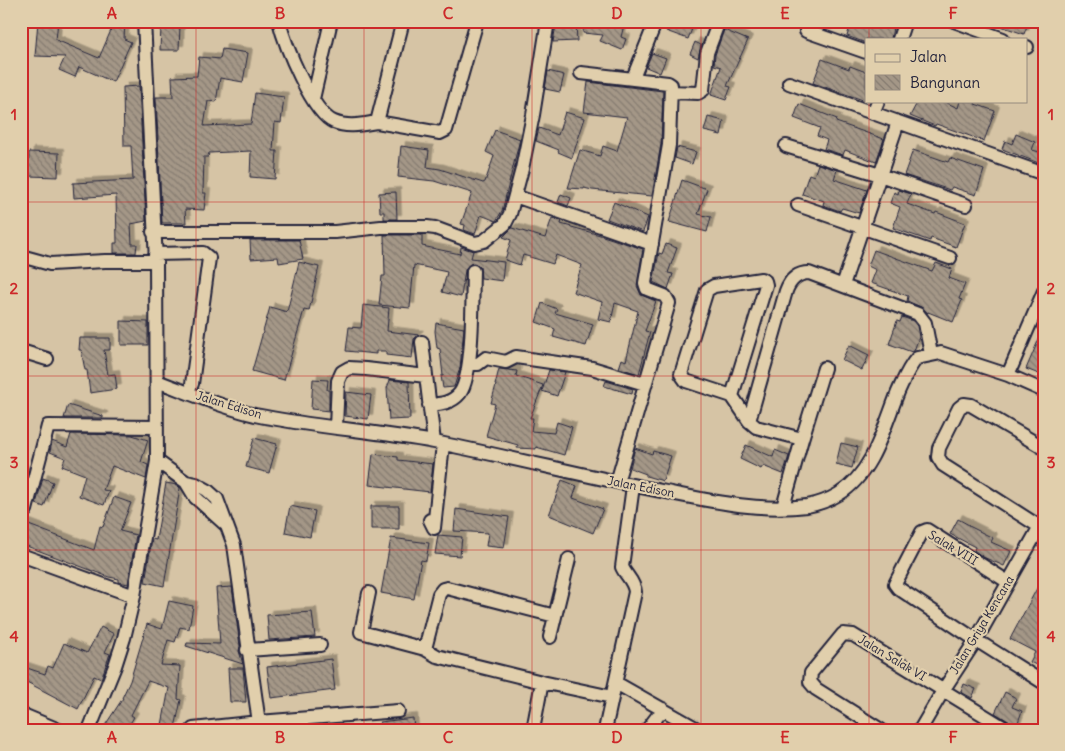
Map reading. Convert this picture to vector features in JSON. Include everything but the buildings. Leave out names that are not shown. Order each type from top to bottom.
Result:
[{"type":"street","points":[[89,730],[116,666],[124,638],[134,596],[157,461],[158,381],[155,258],[144,21]]},
{"type":"street","points":[[279,21],[292,62],[324,116],[336,123],[350,125],[377,122],[440,133],[446,130],[477,21]]},
{"type":"street","points":[[313,99],[331,21]]},
{"type":"street","points":[[377,122],[403,21]]},
{"type":"street","points":[[153,232],[335,232],[381,227],[427,227],[478,243],[484,241],[505,224],[510,214],[533,114],[548,21]]},
{"type":"street","points":[[633,78],[656,21]]},
{"type":"street","points":[[671,92],[702,92],[706,53],[718,21]]},
{"type":"street","points":[[899,38],[905,21]]},
{"type":"street","points":[[954,21],[1000,38]]},
{"type":"street","points":[[806,31],[865,52]]},
{"type":"street","points":[[581,73],[633,78],[671,85],[669,145],[645,279],[647,289],[665,296],[669,303],[616,482]]},
{"type":"street","points":[[789,83],[876,107],[898,122],[1044,174]]},
{"type":"street","points":[[843,285],[898,122]]},
{"type":"street","points":[[786,146],[880,175],[966,205]]},
{"type":"street","points":[[515,196],[652,244]]},
{"type":"street","points":[[798,205],[950,258]]},
{"type":"street","points":[[21,256],[50,264],[203,254],[209,258],[192,384]]},
{"type":"street","points":[[429,406],[445,403],[459,394],[468,377],[473,272]]},
{"type":"street","points":[[750,420],[786,291],[790,281],[798,274],[809,273],[918,314],[925,323],[932,354],[941,353],[1008,375],[1044,391]]},
{"type":"street","points":[[732,396],[766,285],[763,279],[714,286],[707,290],[681,374],[686,381],[732,396],[756,427],[802,440]]},
{"type":"street","points":[[1008,375],[1044,291]]},
{"type":"street","points":[[422,342],[429,406],[438,443],[434,528],[430,520]]},
{"type":"street","points":[[21,351],[47,359]]},
{"type":"street","name":"Jalan Edison","points":[[158,381],[236,410],[270,417],[438,443],[705,500],[760,506],[807,506],[822,502],[838,494],[851,485],[862,472],[871,458],[907,371],[917,358],[932,354]]},
{"type":"street","points":[[469,364],[478,364],[486,358],[506,362],[516,357],[592,368],[645,384]]},
{"type":"street","points":[[336,428],[338,381],[342,372],[349,368],[366,368],[426,376]]},
{"type":"street","points":[[783,506],[824,368]]},
{"type":"street","points":[[1042,524],[943,465],[938,454],[938,448],[958,408],[964,404],[971,405],[1044,448]]},
{"type":"street","points":[[26,510],[48,426],[157,427]]},
{"type":"street","points":[[157,461],[186,482],[196,484],[207,490],[217,499],[234,545],[259,726]]},
{"type":"street","points":[[605,730],[634,592],[634,585],[622,567],[633,486]]},
{"type":"street","name":"Jalan Griya Kencana","points":[[920,730],[976,640],[1042,524]]},
{"type":"street","name":"Salak VIII","points":[[976,640],[898,588],[896,584],[922,532],[927,530],[1008,582]]},
{"type":"street","points":[[21,555],[134,596]]},
{"type":"street","points":[[550,637],[569,559]]},
{"type":"street","points":[[425,649],[439,594],[443,589],[447,588],[555,616]]},
{"type":"street","points":[[369,593],[361,632],[425,649],[437,656],[612,697]]},
{"type":"street","name":"Jalan Salak VI","points":[[881,730],[812,685],[809,677],[811,673],[840,636],[845,633],[853,635],[944,689]]},
{"type":"street","points":[[976,640],[1044,683]]},
{"type":"street","points":[[247,650],[320,645]]},
{"type":"street","points":[[533,730],[542,682]]},
{"type":"street","points":[[616,683],[699,730]]},
{"type":"street","points":[[944,689],[1008,730]]},
{"type":"street","points":[[647,730],[663,709]]},
{"type":"street","points":[[193,729],[259,726],[398,711]]},
{"type":"street","points":[[22,730],[24,716],[59,730]]}]
